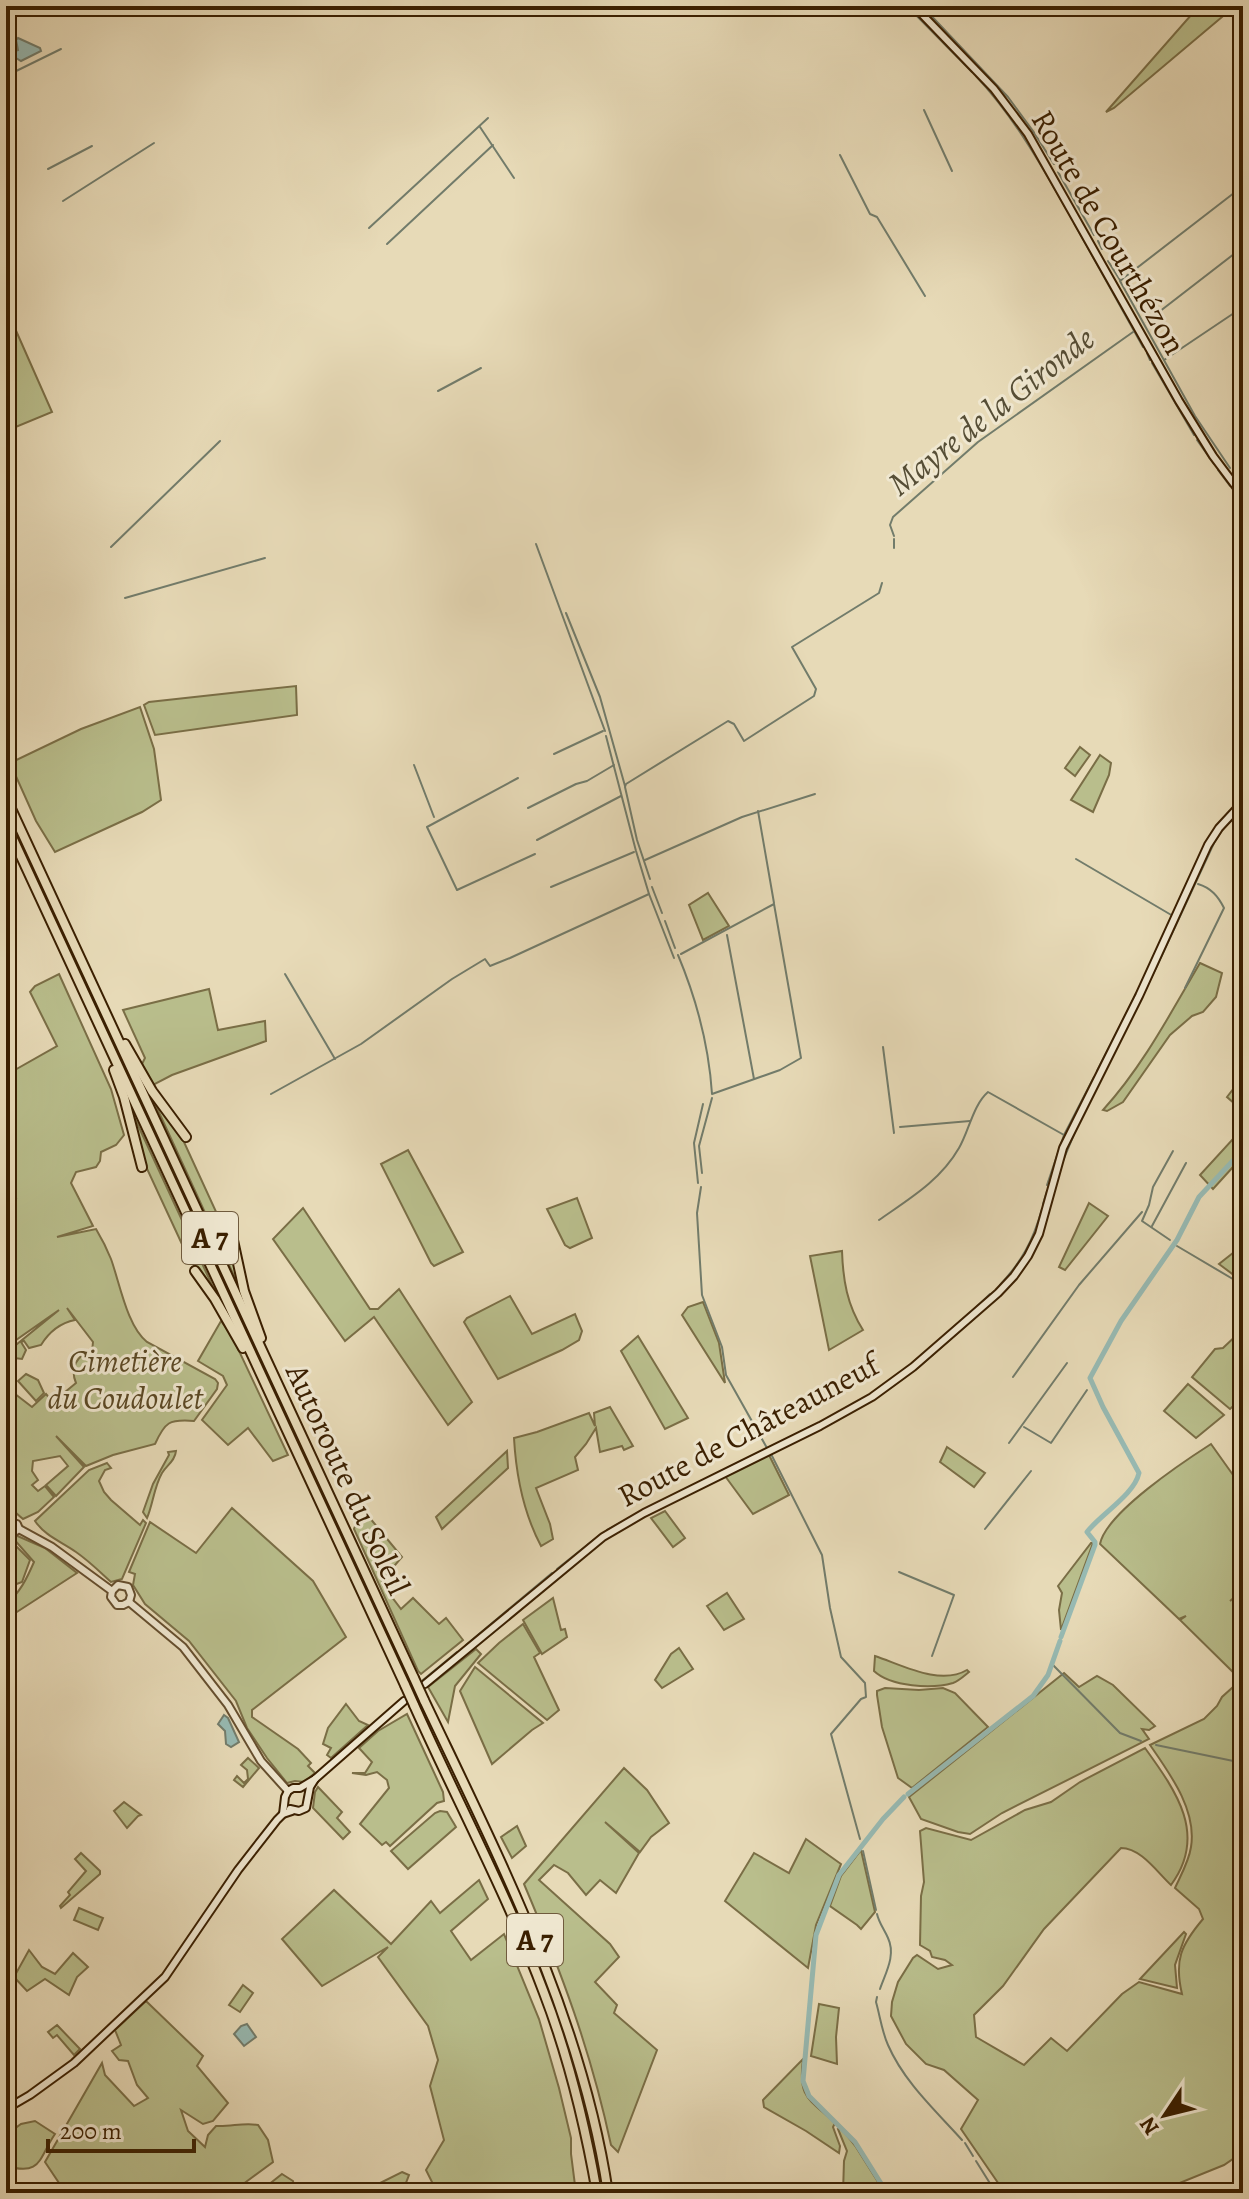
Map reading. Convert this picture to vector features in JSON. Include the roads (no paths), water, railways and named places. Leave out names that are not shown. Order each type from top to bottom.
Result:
[{"type":"highway","name":"Autoroute du Soleil","points":[[6,798],[530,1929],[555,1990],[591,2107],[608,2193]]},
{"type":"highway","name":"Autoroute du Soleil","points":[[6,824],[494,1873],[545,1995],[578,2100],[597,2193]]},
{"type":"highway","points":[[108,1019],[152,1091],[186,1137]]},
{"type":"highway","points":[[98,1023],[124,1097],[142,1167]]},
{"type":"highway","points":[[231,1231],[244,1291],[272,1373]]},
{"type":"highway","points":[[195,1271],[234,1332],[283,1435],[297,1451]]},
{"type":"main road","name":"Route de Courthézon","points":[[914,6],[994,89],[1028,134],[1193,425],[1243,496]]},
{"type":"main road","name":"Route de Châteauneuf","points":[[425,1684],[614,1529],[872,1397],[913,1367],[1014,1276],[1039,1234],[1063,1148],[1145,983],[1208,845],[1243,802]]},
{"type":"main road","points":[[6,1524],[17,1524],[19,1529],[52,1547],[112,1591]]},
{"type":"main road","points":[[118,1585],[128,1587],[131,1595],[129,1602],[114,1603],[112,1591],[118,1585]]},
{"type":"main road","points":[[129,1602],[183,1647],[228,1705],[261,1761],[288,1791]]},
{"type":"main road","points":[[6,2109],[74,2063],[165,1977],[238,1870],[283,1814],[288,1791],[315,1779],[404,1701]]},
{"type":"main road","points":[[283,1814],[306,1808],[315,1779]]},
{"type":"main road","points":[[300,1788],[308,1795]]},
{"type":"main road","points":[[285,1803],[292,1811]]},
{"type":"water","points":[[18,38],[41,51],[21,61],[16,58],[15,51],[18,50]]},
{"type":"water","points":[[224,1715],[239,1742],[231,1747],[226,1744],[225,1731],[218,1724]]},
{"type":"water","points":[[247,2024],[256,2037],[244,2046],[234,2034]]},
{"type":"waterway","points":[[907,6],[972,72]]},
{"type":"waterway","points":[[922,6],[1008,97],[1054,164]]},
{"type":"waterway","points":[[6,76],[61,49]]},
{"type":"waterway","points":[[976,76],[1016,127],[1072,219]]},
{"type":"waterway","points":[[924,110],[952,171]]},
{"type":"waterway","points":[[369,228],[488,118]]},
{"type":"waterway","points":[[480,127],[514,178]]},
{"type":"waterway","points":[[63,201],[154,143]]},
{"type":"waterway","points":[[387,244],[493,145]]},
{"type":"waterway","points":[[48,169],[92,146]]},
{"type":"waterway","points":[[840,155],[870,214],[877,217],[925,296]]},
{"type":"waterway","points":[[1058,172],[1094,235]]},
{"type":"waterway","name":"Mayre de la Gironde","points":[[1230,468],[1195,416],[1120,281],[1243,186]]},
{"type":"waterway","points":[[1074,223],[1143,347]]},
{"type":"waterway","points":[[1098,241],[1102,249]]},
{"type":"waterway","points":[[1146,322],[1243,247]]},
{"type":"waterway","points":[[1108,261],[1120,280]]},
{"type":"waterway","points":[[1164,360],[1243,307]]},
{"type":"waterway","name":"Mayre de la Gironde","points":[[894,536],[890,525],[893,517],[978,442],[1133,332]]},
{"type":"waterway","points":[[1147,353],[1150,360]]},
{"type":"waterway","points":[[1152,363],[1194,435]]},
{"type":"waterway","points":[[438,391],[481,368]]},
{"type":"waterway","points":[[1197,440],[1214,464]]},
{"type":"waterway","points":[[111,547],[220,441]]},
{"type":"waterway","points":[[1218,470],[1230,486]]},
{"type":"waterway","points":[[1233,490],[1243,503]]},
{"type":"waterway","name":"Mayre de la Gironde","points":[[894,539],[894,548]]},
{"type":"waterway","points":[[536,544],[605,731]]},
{"type":"waterway","points":[[125,598],[265,558]]},
{"type":"waterway","name":"Mayre de la Gironde","points":[[650,879],[637,840],[626,784],[728,721],[734,724],[744,741],[814,696],[816,689],[792,647],[879,593],[882,583]]},
{"type":"waterway","points":[[566,613],[600,697],[625,786]]},
{"type":"waterway","points":[[554,754],[603,731]]},
{"type":"waterway","points":[[606,736],[649,894],[674,958]]},
{"type":"waterway","points":[[414,765],[434,817]]},
{"type":"waterway","points":[[528,808],[614,765]]},
{"type":"waterway","points":[[518,778],[427,827],[457,890],[535,854]]},
{"type":"waterway","points":[[645,860],[742,817],[815,794]]},
{"type":"waterway","points":[[537,840],[621,796]]},
{"type":"waterway","points":[[1116,1049],[1214,843],[1243,808]]},
{"type":"waterway","points":[[758,811],[774,903]]},
{"type":"waterway","points":[[1207,841],[1217,826]]},
{"type":"waterway","points":[[551,887],[634,852]]},
{"type":"waterway","points":[[1076,859],[1173,916]]},
{"type":"waterway","points":[[1185,988],[1224,908],[1214,893],[1198,884]]},
{"type":"waterway","name":"Mayre de la Gironde","points":[[652,887],[662,913]]},
{"type":"waterway","points":[[271,1094],[361,1044],[485,959],[490,966],[649,894]]},
{"type":"waterway","points":[[678,955],[701,1023],[712,1094],[780,1070],[801,1058],[774,904],[681,954]]},
{"type":"waterway","name":"Mayre de la Gironde","points":[[665,921],[675,948]]},
{"type":"waterway","points":[[727,935],[754,1079]]},
{"type":"waterway","points":[[285,974],[335,1059]]},
{"type":"waterway","points":[[1097,1071],[1137,992]]},
{"type":"waterway","points":[[883,1047],[894,1133]]},
{"type":"waterway","points":[[1047,1185],[1064,1135],[1094,1077]]},
{"type":"waterway","points":[[879,1220],[943,1170],[959,1148],[979,1104],[988,1092],[1064,1135]]},
{"type":"waterway","name":"Mayre de la Gironde","points":[[702,1173],[699,1146],[712,1098]]},
{"type":"waterway","points":[[698,1183],[694,1143],[703,1104]]},
{"type":"waterway","points":[[900,1127],[970,1121]]},
{"type":"waterway","points":[[1062,1163],[1077,1127]]},
{"type":"waterway","points":[[1061,1637],[1095,1545],[1087,1532],[1124,1497],[1139,1473],[1090,1378],[1121,1321],[1177,1240],[1199,1197],[1243,1150]]},
{"type":"waterway","points":[[1170,1240],[1142,1221],[1153,1187],[1173,1151]]},
{"type":"waterway","points":[[1152,1226],[1186,1163]]},
{"type":"waterway","name":"Mayre de la Gironde","points":[[701,1187],[697,1213],[702,1295],[722,1347],[726,1375],[767,1448]]},
{"type":"waterway","points":[[1043,1204],[1047,1191]]},
{"type":"waterway","points":[[1000,1285],[1026,1250],[1042,1209]]},
{"type":"waterway","points":[[1013,1377],[1079,1285],[1142,1212]]},
{"type":"waterway","points":[[1177,1246],[1243,1285]]},
{"type":"waterway","points":[[962,1321],[990,1294]]},
{"type":"waterway","points":[[875,1399],[919,1367],[979,1314]]},
{"type":"waterway","points":[[1009,1443],[1067,1363]]},
{"type":"waterway","points":[[1024,1427],[1051,1443],[1087,1390]]},
{"type":"waterway","points":[[1233,1409],[1243,1401]]},
{"type":"waterway","points":[[826,1426],[869,1402]]},
{"type":"waterway","points":[[679,1492],[814,1425]]},
{"type":"waterway","name":"Mayre de la Gironde","points":[[771,1454],[822,1555],[841,1657],[865,1683],[866,1697],[831,1734],[860,1839]]},
{"type":"waterway","points":[[985,1529],[1031,1471]]},
{"type":"waterway","points":[[607,1530],[637,1514]]},
{"type":"waterway","points":[[557,1569],[601,1534]]},
{"type":"waterway","points":[[598,1545],[609,1537]]},
{"type":"waterway","points":[[438,1678],[566,1572]]},
{"type":"waterway","points":[[899,1572],[954,1595],[932,1656]]},
{"type":"waterway","points":[[466,1645],[552,1573]]},
{"type":"waterway","points":[[908,1794],[1033,1696],[1048,1675],[1060,1641]]},
{"type":"waterway","points":[[423,1680],[457,1652]]},
{"type":"waterway","points":[[1052,1664],[1120,1733],[1141,1741]]},
{"type":"waterway","points":[[1156,1745],[1243,1763]]},
{"type":"waterway","points":[[887,2193],[855,2142],[809,2096],[803,2081],[816,1935],[839,1875],[904,1797]]},
{"type":"waterway","name":"Mayre de la Gironde","points":[[863,1851],[876,1910]]},
{"type":"waterway","name":"Mayre de la Gironde","points":[[877,1914],[891,1951],[880,1989]]},
{"type":"waterway","name":"Mayre de la Gironde","points":[[877,1997],[884,2035],[895,2059],[921,2096],[962,2140]]},
{"type":"waterway","name":"Mayre de la Gironde","points":[[965,2143],[973,2156]]},
{"type":"waterway","name":"Mayre de la Gironde","points":[[976,2161],[996,2193]]},
{"type":"park label","name":"Cimetière du Coudoulet","points":[[125,1380]]}]
